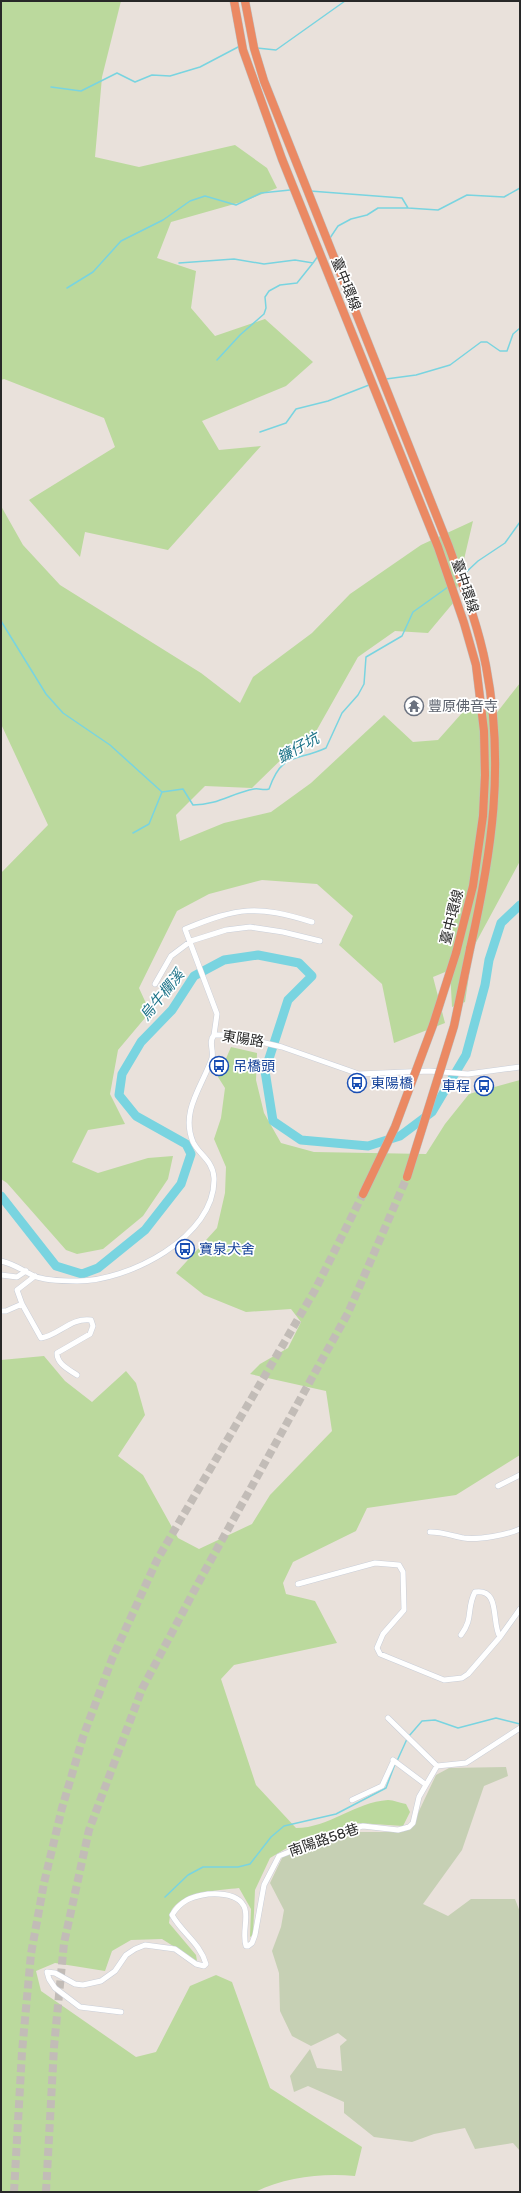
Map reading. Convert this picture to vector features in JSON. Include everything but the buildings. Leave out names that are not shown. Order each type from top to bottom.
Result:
[{"type":"highway","name":"臺中環線","points":[[234,1],[243,46],[294,191],[451,585],[476,665],[484,731],[485,774],[483,816],[473,886],[456,953],[433,1025],[395,1127],[363,1194]]},
{"type":"highway","name":"臺中環線","points":[[245,1],[253,46],[307,191],[460,578],[486,665],[495,731],[496,757],[492,831],[485,886],[454,1026],[407,1177]]},
{"type":"street","points":[[214,1035],[217,1014],[191,941],[185,929],[221,914],[244,910],[282,914],[312,922]]},
{"type":"street","points":[[155,984],[171,956],[191,941],[226,930],[250,927],[283,932],[320,941]]},
{"type":"street","name":"東陽路","points":[[1,1262],[15,1265],[35,1276],[75,1282],[109,1278],[174,1247],[190,1232],[208,1205],[213,1190],[212,1168],[209,1160],[194,1143],[190,1124],[191,1112],[197,1088],[213,1056],[211,1046],[214,1035],[231,1035],[282,1046],[359,1074],[429,1071],[477,1073],[520,1067]]},
{"type":"street","points":[[1,1276],[17,1277],[26,1271]]},
{"type":"street","points":[[35,1276],[17,1290],[22,1304],[41,1338],[47,1337],[70,1323],[91,1320],[93,1326],[90,1334],[57,1352],[57,1358],[60,1363],[77,1375]]},
{"type":"street","points":[[1,1311],[6,1311],[22,1304]]},
{"type":"street","points":[[498,1486],[520,1475]]},
{"type":"street","points":[[430,1532],[445,1532],[465,1538],[508,1534],[520,1529]]},
{"type":"street","points":[[298,1584],[375,1563],[399,1565],[403,1572],[404,1610],[383,1634],[377,1648],[380,1654],[444,1680],[462,1678],[468,1674],[500,1637],[520,1609]]},
{"type":"street","points":[[461,1635],[469,1625],[470,1602],[475,1592],[482,1591],[489,1594],[492,1600],[496,1630],[500,1637]]},
{"type":"street","points":[[388,1718],[437,1766],[466,1763],[520,1728]]},
{"type":"street","points":[[352,1800],[382,1786],[393,1761],[425,1784]]},
{"type":"street","name":"南陽路58巷","points":[[121,2012],[80,2008],[55,1988],[49,1979],[47,1972],[55,1973],[75,1984],[83,1985],[101,1981],[115,1971],[126,1955],[134,1949],[150,1945],[175,1949],[196,1964],[204,1966],[206,1964],[204,1955],[190,1936],[177,1924],[172,1915],[177,1907],[188,1899],[204,1895],[222,1893],[240,1901],[245,1909],[244,1941],[246,1946],[248,1946],[252,1943],[255,1935],[264,1885],[279,1856],[344,1830],[363,1826],[405,1829],[413,1822],[416,1806],[425,1784],[437,1766]]},
{"type":"green space","points":[[1,1],[121,1],[102,77],[95,157],[139,167],[235,145],[267,168],[277,188],[245,201],[171,222],[157,258],[196,271],[191,308],[215,336],[265,319],[313,362],[286,386],[202,421],[219,450],[261,446],[168,550],[85,532],[80,557],[29,500],[115,447],[104,418],[4,379],[1,380]]},
{"type":"green space","points":[[1,506],[23,545],[60,585],[201,673],[240,703],[253,677],[312,633],[350,594],[421,545],[473,521],[454,602],[428,633],[395,631],[358,657],[310,742],[295,746],[252,788],[205,786],[176,815],[180,841],[224,823],[271,812],[311,783],[384,715],[413,742],[438,740],[478,695],[495,715],[520,683],[520,861],[473,948],[465,1002],[452,1007],[450,970],[433,977],[445,1023],[394,1043],[382,984],[339,945],[353,916],[317,884],[262,880],[209,894],[177,911],[139,988],[150,1012],[118,1050],[110,1094],[125,1124],[88,1130],[72,1162],[98,1173],[148,1158],[173,1156],[168,1179],[143,1216],[103,1249],[77,1254],[66,1250],[7,1183],[1,1179],[1,873],[48,825],[1,724]]},
{"type":"green space","points":[[231,1047],[257,1053],[256,1080],[264,1113],[281,1143],[314,1152],[426,1154],[445,1124],[469,1094],[520,1080],[520,1455],[456,1495],[367,1508],[356,1531],[293,1562],[283,1583],[286,1594],[315,1601],[337,1643],[234,1665],[221,1679],[256,1785],[296,1828],[320,1824],[364,1805],[388,1800],[406,1804],[410,1812],[403,1826],[358,1823],[302,1839],[270,1858],[255,1890],[253,1935],[250,1937],[251,1909],[239,1888],[203,1893],[185,1898],[171,1911],[169,1923],[196,1955],[197,1961],[162,1939],[131,1940],[112,1951],[105,1971],[55,1963],[36,1971],[41,1991],[136,2057],[156,2052],[190,1986],[216,1975],[232,1982],[270,2088],[362,2147],[355,2176],[330,2175],[304,2177],[279,2183],[255,2192],[1,2192],[1,1360],[44,1356],[65,1381],[92,1402],[126,1371],[136,1383],[145,1415],[118,1456],[143,1475],[178,1538],[199,1549],[252,1524],[270,1495],[332,1431],[326,1391],[250,1374],[260,1364],[288,1348],[301,1322],[291,1309],[246,1312],[204,1295],[176,1273],[217,1228],[225,1193],[226,1167],[214,1139],[221,1118],[225,1088],[218,1077]]},
{"type":"green space","points":[[506,1767],[508,1776],[484,1786],[462,1850],[423,1904],[448,1916],[471,1899],[515,1899],[520,1912],[520,2151],[513,2143],[475,2149],[465,2128],[434,2134],[412,2142],[374,2137],[344,2113],[344,2102],[308,2086],[294,2092],[290,2076],[310,2049],[317,2068],[342,2071],[340,2046],[347,2040],[338,2033],[311,2046],[292,2036],[280,2011],[279,1973],[272,1951],[281,1927],[284,1910],[270,1883],[283,1856],[300,1847],[331,1842],[354,1832],[402,1832],[411,1828],[436,1775],[449,1768]]},
{"type":"waterway","points":[[257,48],[276,50],[345,1]]},
{"type":"waterway","points":[[51,87],[81,91],[117,73],[135,82],[152,75],[170,76],[200,67],[240,46]]},
{"type":"waterway","points":[[310,191],[402,198],[408,208],[438,210],[467,195],[504,197],[520,188]]},
{"type":"waterway","points":[[67,288],[93,272],[121,241],[163,220],[190,201],[205,196],[236,205],[261,193],[290,190]]},
{"type":"waterway","points":[[330,238],[338,226],[351,219],[367,215],[378,208],[408,208]]},
{"type":"waterway","points":[[179,263],[234,259],[264,264],[295,260],[313,263],[318,256]]},
{"type":"waterway","points":[[217,360],[240,335],[264,314],[266,308],[265,297],[269,291],[280,285],[297,283],[313,263]]},
{"type":"waterway","points":[[386,379],[416,375],[450,365],[481,342],[487,342],[500,351],[507,351],[513,334],[520,328]]},
{"type":"waterway","points":[[260,432],[286,423],[296,409],[328,401],[369,385]]},
{"type":"waterway","name":"鐮仔坑","points":[[462,576],[478,561],[505,543],[520,522]]},
{"type":"waterway","name":"鐮仔坑","points":[[162,792],[183,789],[193,805],[210,803],[254,789],[269,789],[274,777],[285,763],[326,748],[342,713],[358,695],[364,684],[366,657],[402,636],[413,612],[448,587]]},
{"type":"waterway","name":"鐮仔坑","points":[[1,621],[46,694],[63,713],[110,745],[162,792]]},
{"type":"waterway","points":[[133,833],[149,824],[162,792]]},
{"type":"waterway","name":"烏牛欄溪","points":[[1,1196],[56,1266],[82,1274],[98,1268],[145,1230],[181,1184],[191,1154],[186,1144],[136,1116],[119,1095],[122,1074],[141,1042],[172,1010],[194,976],[224,960],[258,955],[299,963],[312,976],[288,1000],[265,1071],[273,1121],[301,1140],[368,1146],[400,1136],[432,1112],[466,1055],[485,985],[489,960],[501,923],[520,905]]},
{"type":"waterway","points":[[409,1736],[422,1721],[435,1720],[458,1728],[496,1718],[520,1724]]},
{"type":"waterway","points":[[397,1761],[407,1739]]},
{"type":"waterway","points":[[165,1897],[188,1875],[203,1867],[238,1867],[250,1864],[271,1837],[284,1826],[336,1814],[386,1788],[395,1764]]},
{"type":"tunnel","points":[[46,2192],[54,2047],[64,1943],[89,1830],[142,1689],[202,1576],[348,1313],[407,1177]]},
{"type":"tunnel","points":[[14,2192],[22,2052],[31,1954],[44,1883],[62,1808],[83,1737],[112,1659],[157,1560],[315,1290],[363,1194]]},
{"type":"place","name":"豐原佛音寺","points":[[414,706]]},
{"type":"place","name":"吊橋頭","points":[[219,1066]]},
{"type":"place","name":"東陽橋","points":[[357,1083]]},
{"type":"place","name":"車程","points":[[484,1086]]},
{"type":"place","name":"寶泉犬舍","points":[[185,1249]]}]
